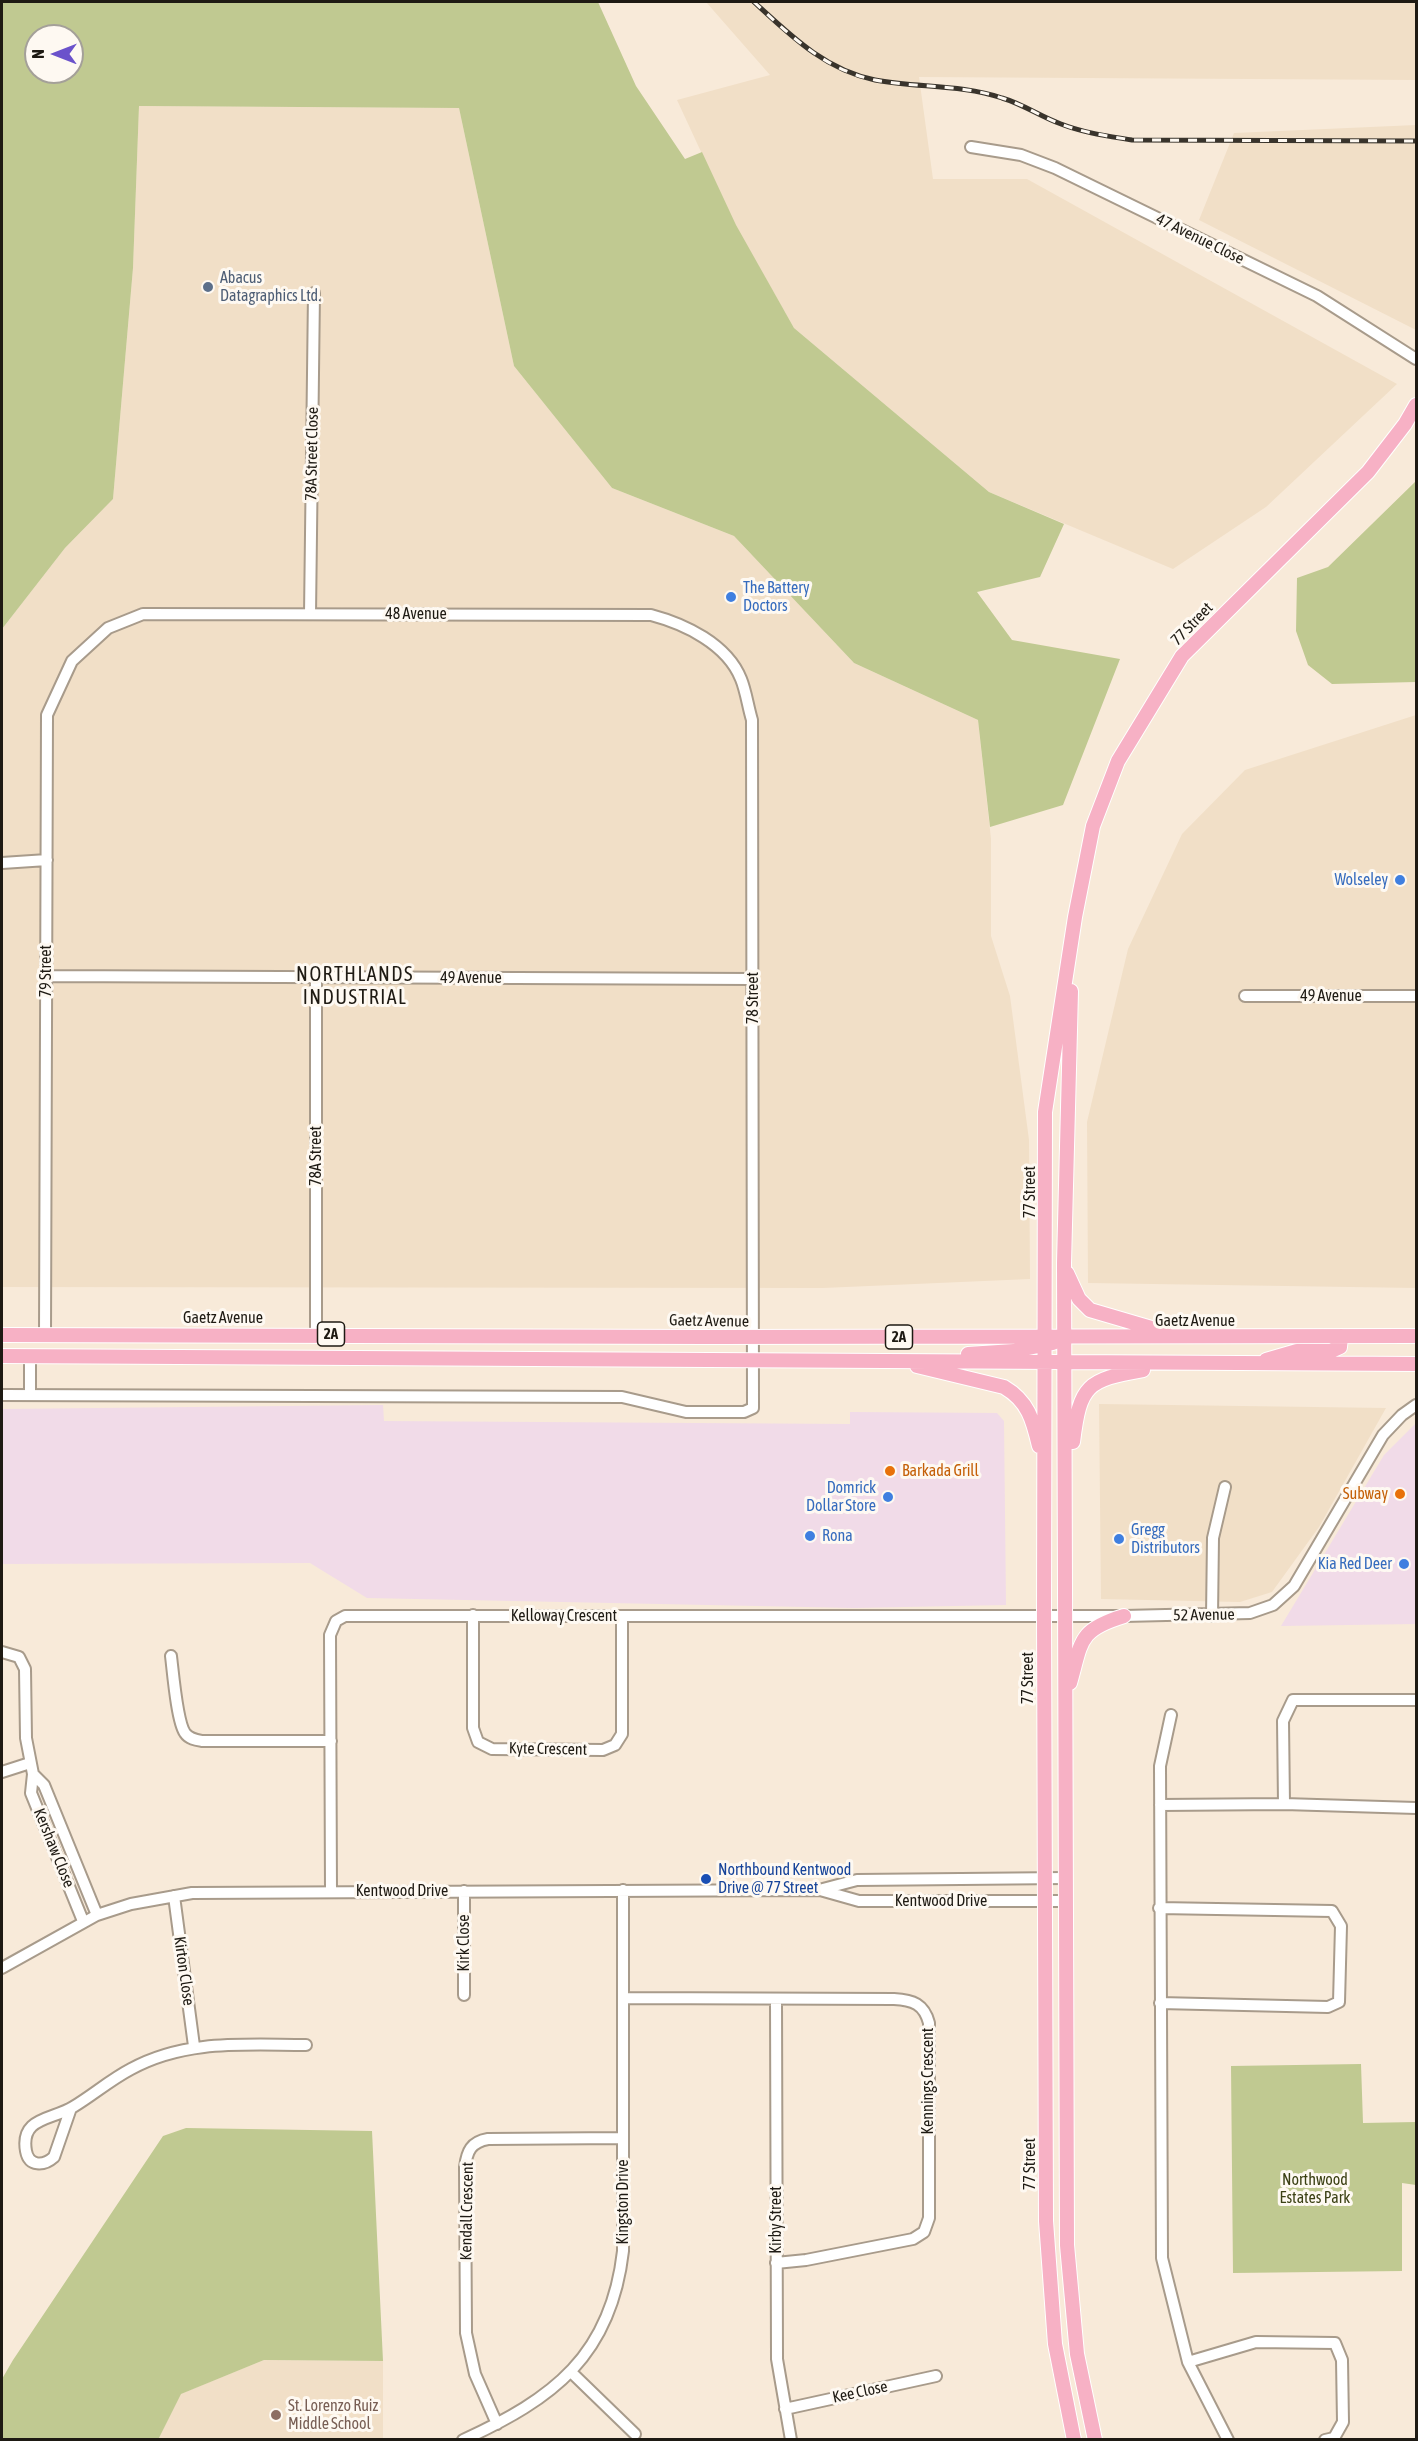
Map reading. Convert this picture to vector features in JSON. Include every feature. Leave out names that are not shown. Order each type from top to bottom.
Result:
[{"type":"main road","name":"77 Street","points":[[1044,1879],[1046,1112],[1075,917],[1093,826],[1118,761],[1182,656],[1368,472],[1405,424],[1416,405]]},
{"type":"main road","name":"77 Street","points":[[1074,2439],[1055,2344],[1049,2282],[1055,1901],[1065,1878],[1064,1263],[1068,1062],[1075,917]]},
{"type":"main road","points":[[1064,1263],[1075,1293],[1090,1310],[1185,1338]]},
{"type":"main road","name":"Gaetz Avenue","points":[[2,1335],[316,1334],[1045,1341],[1065,1337],[1416,1336]]},
{"type":"main road","points":[[1250,1364],[1298,1351],[1334,1351],[1340,1347],[1341,1336]]},
{"type":"main road","points":[[891,1360],[1014,1351],[1045,1341]]},
{"type":"main road","name":"2A","points":[[2,1356],[891,1360],[1065,1364],[1416,1364]]},
{"type":"main road","points":[[891,1360],[1004,1387],[1018,1396],[1030,1415],[1044,1471]]},
{"type":"main road","points":[[1066,1489],[1079,1405],[1092,1385],[1113,1376],[1178,1364]]},
{"type":"main road","points":[[1066,1700],[1084,1637],[1099,1624],[1124,1616]]},
{"type":"main road","points":[[1044,1879],[1053,1889],[1059,1964],[1067,1978],[1067,2245],[1077,2354],[1095,2439]]},
{"type":"street","name":"47 Avenue Close","points":[[971,147],[1021,155],[1055,168],[1317,296],[1416,359]]},
{"type":"street","name":"78A Street Close","points":[[310,614],[314,293]]},
{"type":"street","name":"48 Avenue","points":[[108,628],[143,614],[651,615],[678,622],[717,647]]},
{"type":"street","name":"79 Street","points":[[45,1335],[47,715],[72,661],[108,628]]},
{"type":"street","name":"78 Street","points":[[717,647],[741,677],[752,720],[753,1359]]},
{"type":"street","points":[[2,863],[47,860]]},
{"type":"street","name":"49 Avenue","points":[[45,976],[752,979]]},
{"type":"street","name":"78A Street","points":[[316,978],[316,1334]]},
{"type":"street","name":"49 Avenue","points":[[1245,996],[1416,996]]},
{"type":"street","points":[[30,1356],[30,1395]]},
{"type":"street","points":[[2,1395],[622,1397],[687,1412],[744,1412],[753,1408],[753,1359]]},
{"type":"street","name":"52 Avenue","points":[[1065,1615],[1238,1616],[1273,1605],[1304,1574],[1383,1435],[1397,1419],[1416,1406]]},
{"type":"street","points":[[1212,1616],[1213,1538],[1225,1486]]},
{"type":"street","name":"Kelloway Crescent","points":[[331,1892],[330,1635],[336,1621],[355,1614],[1065,1615]]},
{"type":"street","name":"Kyte Crescent","points":[[473,1615],[473,1728],[478,1742],[492,1749],[603,1750],[615,1745],[622,1734],[622,1616]]},
{"type":"street","name":"Kershaw Close","points":[[2,1652],[19,1657],[25,1669],[26,1738],[31,1768],[31,1792],[83,1921]]},
{"type":"street","points":[[171,1656],[181,1722],[185,1734],[190,1738],[202,1741],[331,1741]]},
{"type":"street","points":[[1284,1804],[1283,1721],[1293,1700],[1416,1700]]},
{"type":"street","points":[[1171,1715],[1160,1766],[1162,2258],[1188,2362],[1228,2439]]},
{"type":"street","points":[[2,1772],[31,1768]]},
{"type":"street","name":"Kershaw Close","points":[[31,1768],[44,1785],[97,1915]]},
{"type":"street","points":[[1160,1805],[1284,1804],[1416,1808]]},
{"type":"street","name":"Kentwood Drive","points":[[2,1968],[97,1915],[131,1904],[210,1892],[819,1890],[857,1880],[1065,1878]]},
{"type":"street","name":"Kingston Drive","points":[[463,2439],[497,2424],[537,2401],[571,2372],[590,2346],[606,2315],[620,2274],[623,2251],[623,1890]]},
{"type":"street","name":"Kentwood Drive","points":[[819,1890],[859,1901],[1055,1901]]},
{"type":"street","name":"Kirk Close","points":[[464,1891],[464,1995]]},
{"type":"street","name":"Kirton Close","points":[[174,1896],[194,2046]]},
{"type":"street","points":[[1159,1908],[1332,1911],[1341,1926],[1339,2002],[1328,2007],[1160,2003]]},
{"type":"street","name":"Kennings Crescent","points":[[623,1998],[907,2000],[923,2008],[929,2023],[929,2218],[924,2232],[913,2240],[806,2260],[776,2263]]},
{"type":"street","name":"Kirby Street","points":[[776,1999],[777,2359],[792,2439]]},
{"type":"street","points":[[71,2108],[54,2157],[48,2163],[40,2165],[32,2162],[27,2155],[25,2138],[28,2130],[42,2119],[71,2108],[130,2069],[194,2046],[306,2045]]},
{"type":"street","name":"Kendall Crescent","points":[[497,2424],[475,2374],[466,2334],[465,2167],[469,2149],[480,2140],[488,2139],[623,2138]]},
{"type":"street","points":[[1188,2362],[1256,2342],[1335,2343],[1342,2360],[1343,2422],[1334,2438],[1325,2439]]},
{"type":"street","points":[[571,2372],[635,2434]]},
{"type":"street","name":"Kee Close","points":[[785,2409],[936,2376]]},
{"type":"shaded area","points":[[706,2],[1416,2],[1416,80],[919,77],[933,179],[1027,179],[1397,384],[1266,507],[1173,569],[989,492],[794,328],[735,225],[677,100],[770,75]]},
{"type":"shaded area","points":[[139,106],[459,108],[514,366],[612,488],[734,536],[854,663],[978,720],[991,839],[991,936],[1010,996],[1029,1140],[1030,1279],[823,1288],[2,1287],[2,629],[65,548],[113,499],[133,268]]},
{"type":"shaded area","points":[[1416,125],[1416,330],[1199,220],[1234,133]]},
{"type":"shaded area","points":[[1416,715],[1416,1288],[1088,1283],[1087,1122],[1128,949],[1182,834],[1245,770]]},
{"type":"shaded area","points":[[1099,1404],[1386,1408],[1319,1527],[1272,1592],[1240,1602],[1101,1599]]},
{"type":"shaded area","points":[[383,1405],[384,1421],[850,1424],[850,1412],[997,1413],[1004,1421],[1006,1605],[854,1608],[367,1598],[310,1563],[2,1564],[2,1409]]},
{"type":"shaded area","points":[[1416,1423],[1416,1624],[1281,1626],[1384,1455]]},
{"type":"shaded area","name":"St. Lorenzo Ruiz Middle School","points":[[264,2360],[383,2361],[383,2439],[103,2440],[103,2437],[159,2438],[180,2394]]},
{"type":"green space","points":[[2,2],[598,2],[636,86],[685,159],[702,152],[736,225],[794,328],[989,492],[1064,524],[1040,577],[977,592],[1012,640],[1120,659],[1063,805],[990,827],[978,720],[854,663],[734,536],[612,488],[514,366],[459,108],[139,106],[133,268],[113,499],[65,548],[2,629]]},
{"type":"green space","points":[[1416,481],[1416,682],[1332,684],[1308,665],[1296,631],[1297,578],[1328,567]]},
{"type":"green space","name":"Northwood Estates Park","points":[[1361,2064],[1363,2123],[1416,2122],[1416,2185],[1402,2183],[1402,2271],[1233,2273],[1231,2066]]},
{"type":"green space","points":[[186,2128],[372,2131],[383,2361],[264,2360],[181,2394],[159,2438],[2,2439],[2,2379],[13,2360],[163,2136]]},
{"type":"railway","points":[[754,2],[809,50],[824,60],[857,75],[875,80],[971,90],[1002,98],[1061,124],[1096,134],[1132,140],[1416,141]]},
{"type":"place","name":"Abacus Datagraphics Ltd.","points":[[208,287]]},
{"type":"place","name":"The Battery Doctors","points":[[731,597]]},
{"type":"place","name":"Wolseley","points":[[1400,880]]},
{"type":"place","name":"Barkada Grill","points":[[890,1471]]},
{"type":"place","name":"Subway","points":[[1400,1494]]},
{"type":"place","name":"Domrick Dollar Store","points":[[888,1497]]},
{"type":"place","name":"Rona","points":[[810,1536]]},
{"type":"place","name":"Gregg Distributors","points":[[1119,1539]]},
{"type":"place","name":"Kia Red Deer","points":[[1404,1564]]},
{"type":"place","name":"Northbound Kentwood Drive @ 77 Street","points":[[706,1879]]},
{"type":"place","name":"St. Lorenzo Ruiz Middle School","points":[[276,2415]]},
{"type":"district","name":"NORTHLANDS INDUSTRIAL","points":[[355,986]]}]
